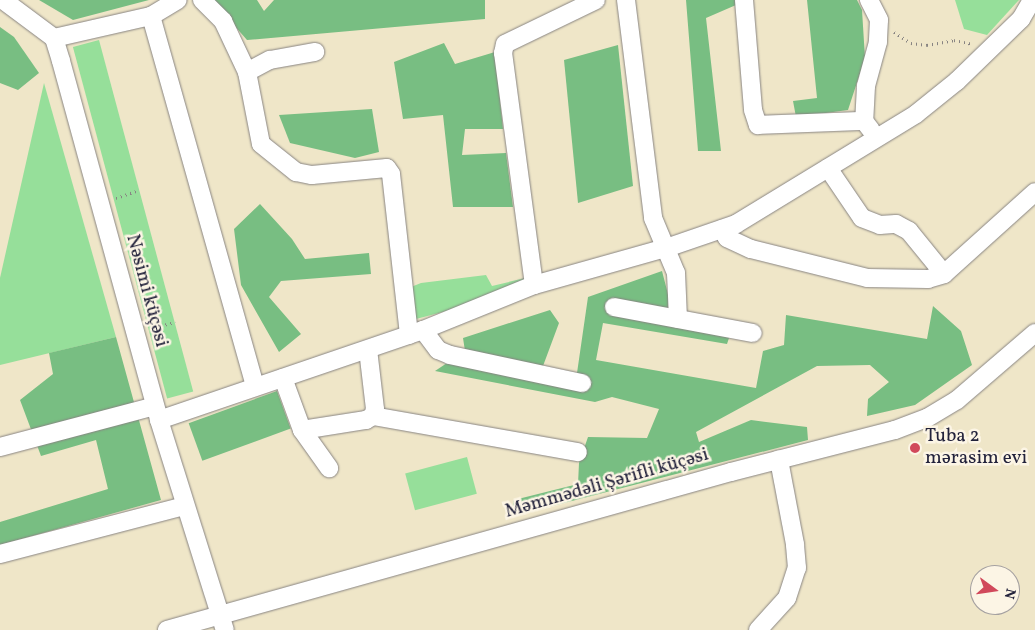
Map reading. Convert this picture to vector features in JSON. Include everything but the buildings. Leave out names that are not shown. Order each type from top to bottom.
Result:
[{"type":"street","points":[[3,0],[54,38],[151,16],[178,0]]},
{"type":"street","points":[[202,0],[223,22],[247,72],[261,144],[296,172],[312,175],[387,168],[391,174],[416,333],[438,350],[450,355],[582,383]]},
{"type":"street","points":[[534,284],[503,53],[505,44],[596,0]]},
{"type":"street","points":[[626,0],[653,218],[676,273],[678,319]]},
{"type":"street","points":[[744,0],[753,110],[758,126],[864,121]]},
{"type":"street","points":[[869,0],[879,20],[878,42],[866,86],[864,121],[877,139]]},
{"type":"street","points":[[0,447],[157,413],[255,387],[416,333],[534,284],[666,248],[736,224],[877,139],[957,82],[1021,19],[1032,0]]},
{"type":"street","points":[[151,16],[255,387]]},
{"type":"street","name":"Nəsimi küçəsi","points":[[54,38],[157,413],[184,506],[222,622]]},
{"type":"street","points":[[247,72],[270,60],[315,52]]},
{"type":"street","points":[[828,168],[862,218],[880,225],[896,224],[909,231],[944,274]]},
{"type":"street","points":[[722,229],[727,238],[751,249],[868,278],[928,279],[944,274],[1035,192]]},
{"type":"street","points":[[614,307],[753,333]]},
{"type":"street","name":"Məmmədəli Şərifli küçəsi","points":[[167,630],[222,622],[779,460],[895,430],[927,418],[957,400],[1035,334]]},
{"type":"street","points":[[368,349],[375,409],[373,416]]},
{"type":"street","points":[[283,378],[302,430],[328,468]]},
{"type":"street","points":[[302,430],[366,420],[373,416],[578,452]]},
{"type":"street","points":[[758,630],[787,598],[796,568],[795,544],[779,460]]},
{"type":"street","points":[[0,554],[184,506]]},
{"type":"path","points":[[879,20],[911,43],[927,45],[954,40],[970,42],[984,55]]},
{"type":"path","points":[[113,199],[139,190]]},
{"type":"path","points":[[147,329],[175,322]]},
{"type":"green space","points":[[39,0],[149,0],[73,20]]},
{"type":"green space","points":[[212,0],[257,0],[264,11],[274,0],[485,0],[485,19],[247,40]]},
{"type":"green space","points":[[686,0],[736,0],[736,5],[706,18],[721,151],[698,151]]},
{"type":"green space","points":[[807,0],[857,0],[862,10],[865,58],[848,110],[796,117],[793,101],[817,98]]},
{"type":"green space","points":[[955,0],[1019,0],[987,35],[964,29]]},
{"type":"green space","points":[[0,27],[14,37],[39,73],[18,90],[0,83]]},
{"type":"green space","points":[[99,40],[193,392],[167,399],[73,47]]},
{"type":"green space","points":[[444,43],[455,64],[495,52],[503,129],[465,129],[462,155],[506,153],[513,207],[453,207],[443,115],[403,119],[394,62]]},
{"type":"green space","points":[[618,45],[633,186],[578,203],[564,60]]},
{"type":"green space","points":[[44,83],[116,337],[0,365],[0,278]]},
{"type":"green space","points":[[372,109],[379,152],[355,158],[290,143],[279,115]]},
{"type":"green space","points":[[260,204],[292,239],[305,259],[369,253],[371,274],[281,281],[269,297],[301,334],[279,352],[241,285],[234,229]]},
{"type":"green space","points":[[662,271],[669,298],[666,322],[730,335],[727,344],[603,323],[596,360],[756,388],[763,351],[784,345],[786,315],[927,339],[933,306],[961,331],[972,365],[915,405],[867,416],[868,399],[889,382],[870,365],[817,366],[696,432],[699,442],[751,420],[807,427],[808,440],[510,517],[514,500],[578,484],[579,463],[588,437],[647,438],[659,409],[612,397],[595,402],[435,371],[465,351],[463,338],[550,310],[559,323],[543,366],[577,373],[588,297]]},
{"type":"green space","points":[[486,275],[492,286],[525,278],[526,290],[416,319],[411,287],[421,283]]},
{"type":"green space","points":[[116,337],[161,500],[0,545],[0,522],[108,489],[96,440],[41,456],[20,400],[53,374],[49,353]]},
{"type":"green space","points":[[277,391],[291,429],[202,461],[189,423]]},
{"type":"green space","points":[[467,457],[477,494],[415,510],[405,474]]},
{"type":"place","name":"Tuba 2 mərasim evi","points":[[915,448]]}]
